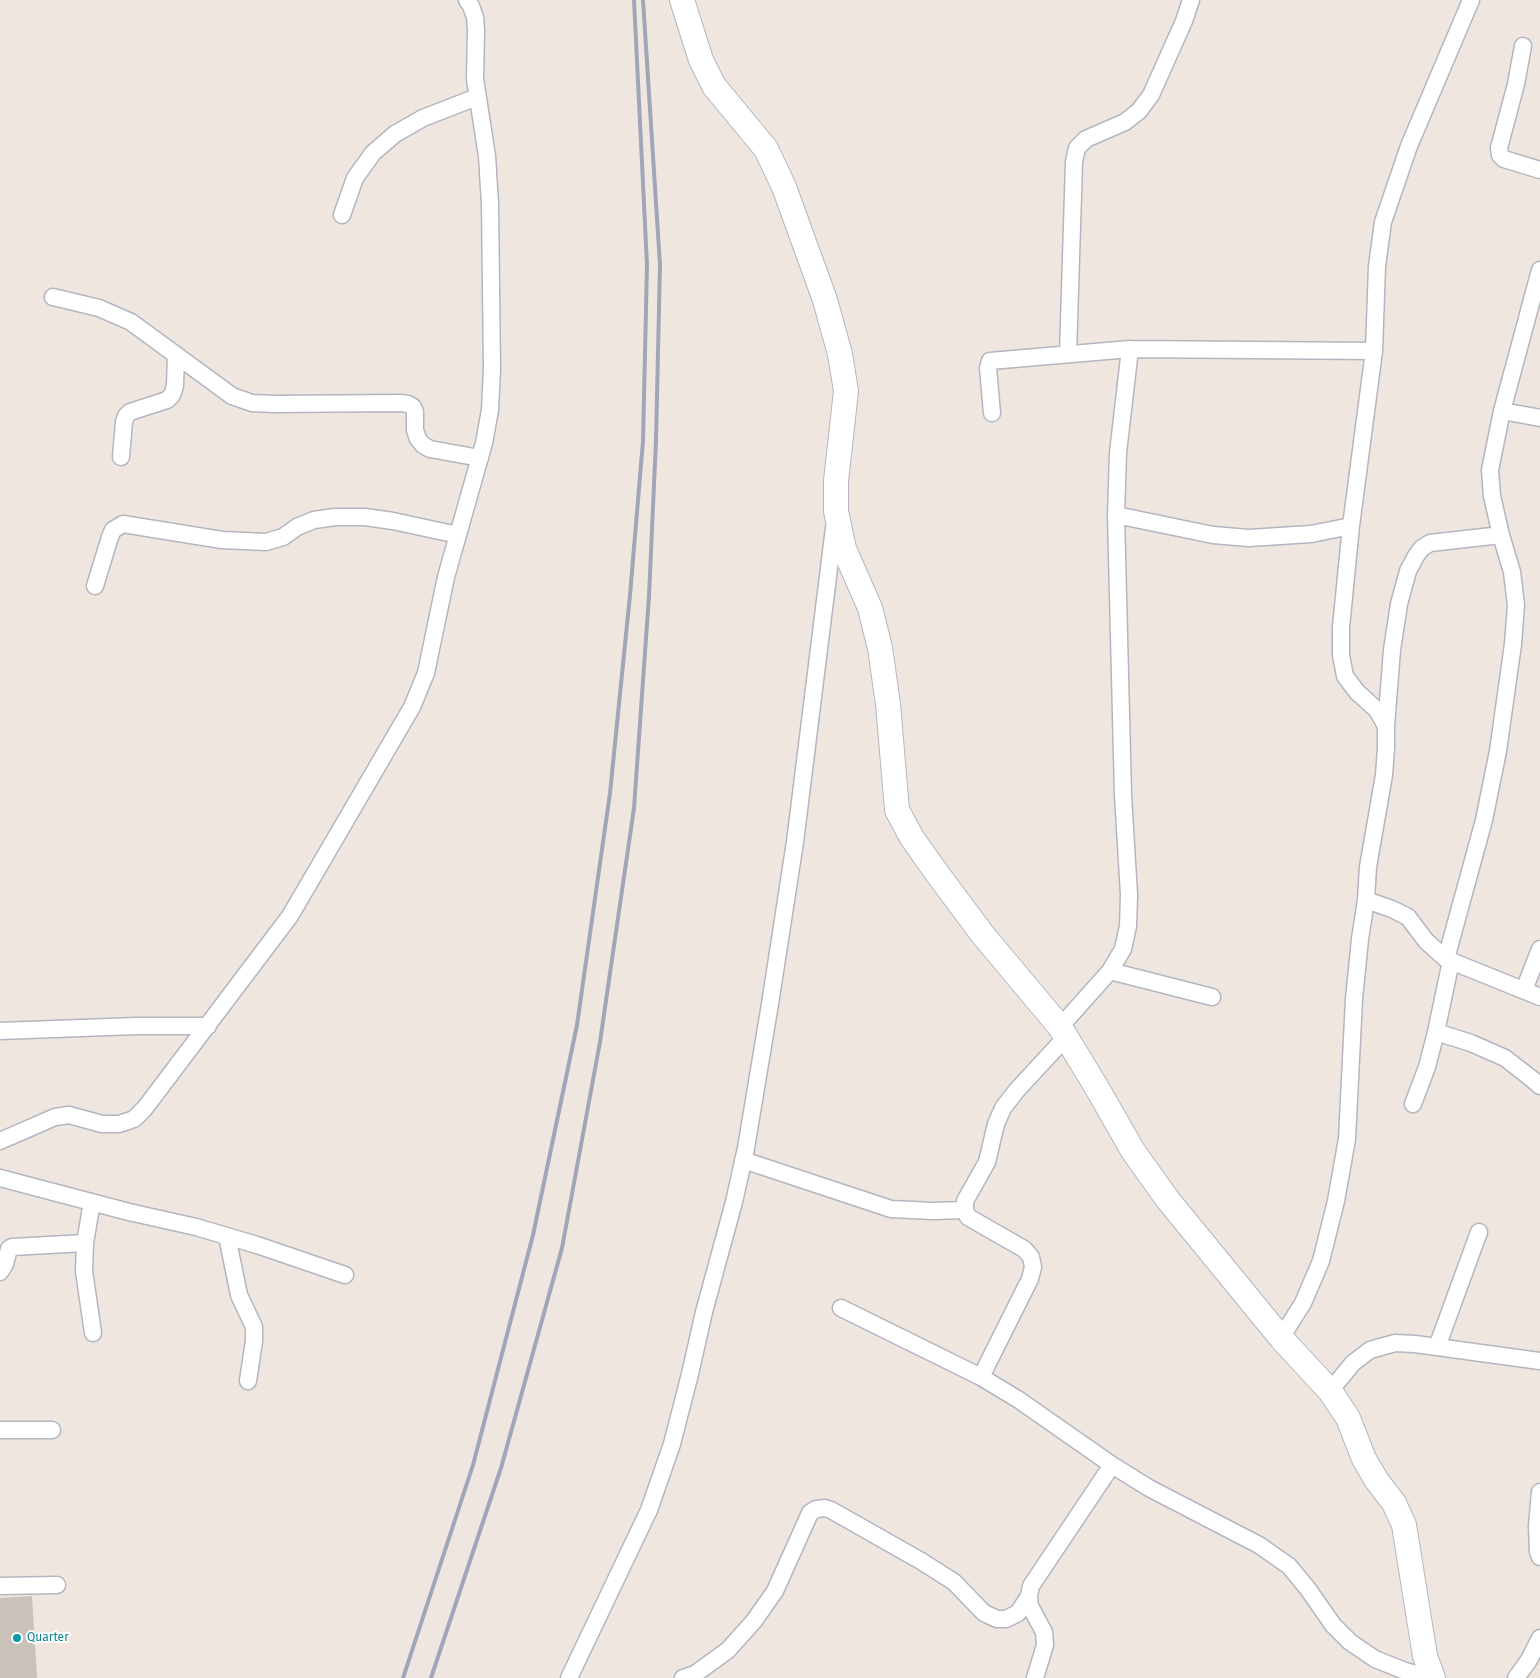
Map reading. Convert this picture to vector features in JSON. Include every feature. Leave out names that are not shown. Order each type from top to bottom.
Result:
[{"type":"main road","points":[[682,0],[701,60],[714,86],[766,149],[784,187],[825,300],[840,354],[846,391],[836,481],[836,511],[844,549],[870,608],[880,648],[888,704],[897,810],[912,838],[983,935],[1063,1032],[1133,1151],[1168,1200],[1281,1338],[1330,1391],[1348,1418],[1364,1459],[1377,1481],[1394,1503],[1404,1525],[1425,1656],[1431,1678]]},
{"type":"street","points":[[0,1141],[55,1117],[69,1115],[102,1124],[119,1124],[134,1119],[145,1108],[290,916],[412,707],[426,673],[446,577],[480,458],[490,410],[492,301],[490,204],[487,156],[475,79],[476,30],[473,12],[467,0]]},
{"type":"street","points":[[1068,354],[1074,162],[1078,148],[1086,139],[1125,122],[1139,111],[1151,95],[1184,21],[1191,0]]},
{"type":"street","points":[[1386,726],[1377,710],[1357,692],[1345,676],[1341,655],[1341,627],[1351,526],[1374,352],[1377,266],[1383,222],[1409,146],[1471,0]]},
{"type":"street","points":[[1523,46],[1516,84],[1499,148],[1500,155],[1504,159],[1540,170]]},
{"type":"street","points":[[342,215],[355,178],[373,153],[395,134],[423,118],[477,97]]},
{"type":"street","points":[[1413,1104],[1427,1067],[1436,1032],[1448,960],[1484,820],[1498,751],[1513,644],[1516,604],[1512,572],[1492,496],[1490,470],[1502,411],[1540,270]]},
{"type":"street","points":[[53,297],[98,308],[131,322],[232,396],[252,403],[274,404],[408,404],[413,407],[415,412],[415,430],[418,439],[423,445],[430,449],[480,458]]},
{"type":"street","points":[[981,1377],[1030,1279],[1033,1267],[1031,1257],[1024,1249],[968,1217],[965,1210],[965,1201],[987,1162],[1002,1108],[1110,971],[1123,949],[1128,926],[1129,895],[1123,795],[1116,515],[1118,444],[1130,349]]},
{"type":"street","points":[[992,413],[988,368],[990,361],[1130,349],[1374,352]]},
{"type":"street","points":[[121,456],[126,416],[130,412],[167,400],[172,395],[175,386],[176,355]]},
{"type":"street","points":[[1502,411],[1540,418]]},
{"type":"street","points":[[569,1678],[649,1510],[672,1444],[706,1303],[734,1202],[770,1004],[794,842],[827,594],[836,511]]},
{"type":"street","points":[[1116,515],[1213,535],[1249,538],[1311,534],[1351,526]]},
{"type":"street","points":[[95,586],[113,530],[123,524],[222,540],[266,542],[283,537],[297,527],[314,520],[335,517],[365,517],[394,521],[458,535]]},
{"type":"street","points":[[1281,1338],[1303,1303],[1321,1261],[1336,1202],[1347,1139],[1354,999],[1368,867],[1384,775],[1392,650],[1399,604],[1408,572],[1422,548],[1430,543],[1501,535]]},
{"type":"street","points":[[1366,900],[1408,917],[1426,941],[1448,960],[1540,997]]},
{"type":"street","points":[[1524,990],[1540,949]]},
{"type":"street","points":[[1110,971],[1212,997]]},
{"type":"street","points":[[0,1031],[136,1026],[208,1026]]},
{"type":"street","points":[[1436,1032],[1471,1043],[1504,1058],[1540,1086]]},
{"type":"street","points":[[743,1160],[891,1209],[965,1210]]},
{"type":"street","points":[[0,1178],[196,1227],[345,1275]]},
{"type":"street","points":[[92,1202],[85,1243],[84,1271],[93,1333]]},
{"type":"street","points":[[1438,1347],[1479,1232]]},
{"type":"street","points":[[227,1236],[240,1295],[254,1327],[254,1341],[248,1381]]},
{"type":"street","points":[[0,1272],[5,1264],[9,1249],[12,1247],[85,1243]]},
{"type":"street","points":[[841,1308],[981,1377],[1019,1400],[1112,1465],[1149,1488],[1259,1545],[1290,1566],[1333,1625],[1350,1642],[1375,1659],[1405,1671],[1431,1678]]},
{"type":"street","points":[[1330,1391],[1353,1363],[1370,1350],[1394,1344],[1415,1344],[1540,1361]]},
{"type":"street","points":[[0,1430],[52,1430]]},
{"type":"street","points":[[1036,1678],[1045,1645],[1044,1632],[1030,1606],[1031,1586],[1112,1465]]},
{"type":"street","points":[[1540,1492],[1537,1526],[1538,1552],[1540,1557]]},
{"type":"street","points":[[683,1678],[695,1674],[728,1650],[754,1621],[775,1591],[810,1513],[816,1509],[824,1508],[831,1510],[921,1561],[954,1582],[984,1613],[997,1619],[1006,1619],[1018,1613],[1029,1596]]},
{"type":"street","points":[[0,1586],[57,1585]]},
{"type":"street","points":[[1516,1678],[1529,1660],[1540,1638]]},
{"type":"building","name":"Quarter","points":[[32,1596],[37,1678],[0,1678],[0,1598]]},
{"type":"railway","points":[[403,1678],[473,1465],[533,1235],[577,1025],[610,793],[643,441],[647,265],[634,0]]},
{"type":"railway","points":[[431,1678],[501,1468],[562,1248],[600,1042],[634,808],[649,596],[656,440],[660,265],[643,0]]},
{"type":"place","name":"Quarter","points":[[17,1638]]}]
